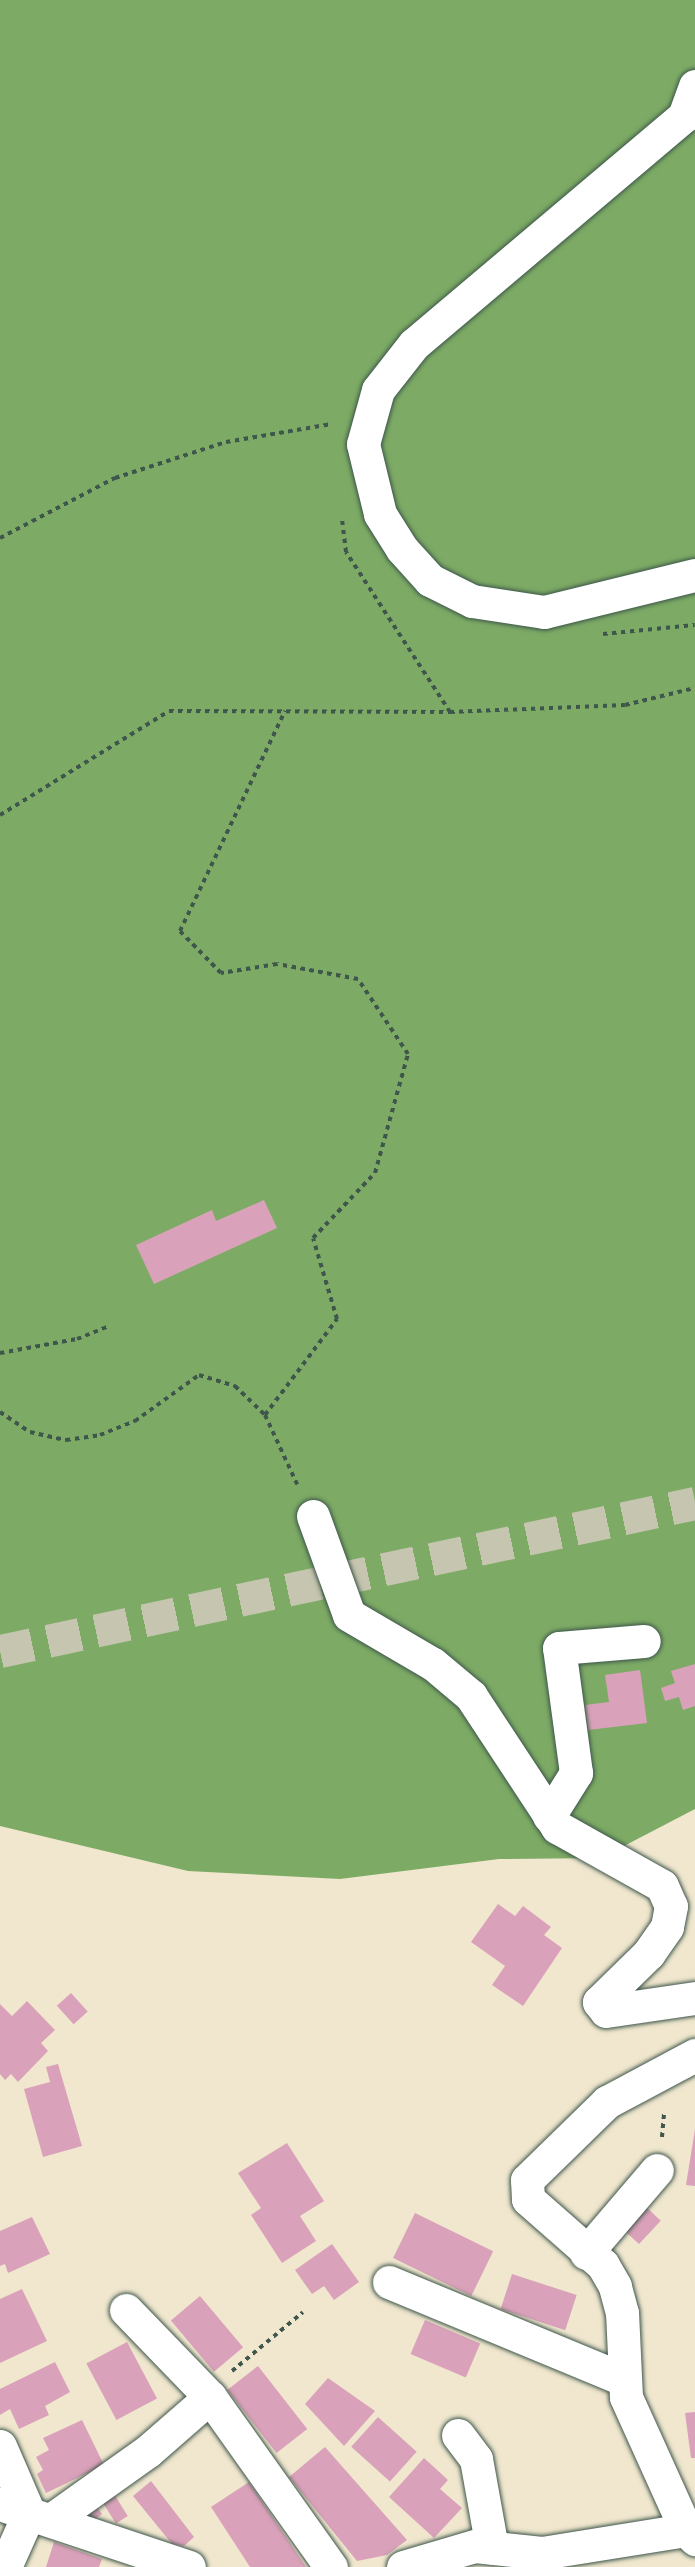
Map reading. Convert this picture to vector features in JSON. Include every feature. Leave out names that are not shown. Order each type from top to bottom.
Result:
[{"type":"street","points":[[695,87],[684,116],[414,344],[378,390],[363,444],[380,514],[430,580],[471,602],[544,612],[695,575]]},
{"type":"street","points":[[313,1516],[349,1615],[433,1664],[471,1696],[549,1816],[576,1840],[647,1873],[663,1886],[672,1906],[667,1927],[649,1953],[599,2002],[606,2011],[695,1998]]},
{"type":"street","points":[[549,1816],[576,1773],[559,1648],[644,1641]]},
{"type":"street","points":[[403,2567],[475,2546],[542,2553],[691,2534],[626,2397],[623,2379],[622,2313],[603,2265],[586,2253],[528,2199],[527,2180],[607,2102],[683,2065]]},
{"type":"street","points":[[586,2253],[657,2170]]},
{"type":"street","points":[[389,2282],[623,2379]]},
{"type":"street","points":[[126,2310],[208,2395],[331,2567]]},
{"type":"street","points":[[5,2567],[27,2513],[148,2451],[208,2395]]},
{"type":"street","points":[[458,2435],[476,2459],[492,2547]]},
{"type":"street","points":[[0,2446],[27,2513],[189,2567]]},
{"type":"path","points":[[0,538],[115,478],[226,442],[370,418]]},
{"type":"path","points":[[332,424],[333,435]]},
{"type":"path","points":[[341,505],[346,552],[450,712]]},
{"type":"path","points":[[0,815],[169,711],[450,712],[625,705],[695,688]]},
{"type":"path","points":[[265,1415],[337,1319],[313,1238],[375,1173],[408,1054],[358,979],[277,964],[221,973],[180,931],[285,711]]},
{"type":"path","points":[[0,1353],[77,1339],[107,1327]]},
{"type":"path","points":[[0,1412],[30,1432],[66,1440],[100,1436],[135,1421],[199,1375],[235,1386],[265,1415],[313,1516]]},
{"type":"path","points":[[657,2170],[683,2065]]},
{"type":"path","points":[[208,2395],[303,2313]]},
{"type":"green space","points":[[0,0],[695,0],[695,1809],[601,1858],[499,1859],[340,1879],[188,1871],[0,1826]]},
{"type":"building","points":[[264,1200],[277,1228],[154,1284],[136,1245],[212,1210],[216,1221]]},
{"type":"building","points":[[695,1664],[695,1706],[683,1710],[679,1697],[665,1701],[661,1688],[675,1683],[671,1671]]},
{"type":"building","points":[[640,1670],[647,1723],[588,1730],[585,1705],[609,1702],[605,1675]]},
{"type":"building","points":[[498,1904],[515,1916],[523,1906],[551,1927],[544,1935],[562,1948],[523,2006],[492,1985],[505,1966],[471,1942]]},
{"type":"building","points":[[71,1993],[88,2012],[74,2024],[57,2006]]},
{"type":"building","points":[[27,2001],[55,2030],[41,2043],[48,2051],[18,2082],[11,2074],[5,2080],[0,2074],[0,2004],[12,2016]]},
{"type":"building","points":[[58,2064],[82,2146],[43,2157],[24,2089],[50,2082],[46,2067]]},
{"type":"building","points":[[695,2129],[695,2186],[686,2185]]},
{"type":"building","points":[[287,2143],[324,2201],[300,2216],[316,2241],[282,2263],[251,2215],[261,2208],[238,2173]]},
{"type":"building","points":[[644,2205],[661,2221],[639,2244],[622,2228]]},
{"type":"building","points":[[415,2213],[493,2251],[471,2296],[393,2258]]},
{"type":"building","points":[[32,2217],[50,2254],[8,2273],[5,2264],[0,2266],[0,2231]]},
{"type":"building","points":[[332,2244],[359,2282],[334,2300],[324,2286],[312,2294],[295,2270]]},
{"type":"building","points":[[512,2274],[577,2295],[565,2330],[501,2309]]},
{"type":"building","points":[[22,2289],[47,2341],[0,2363],[0,2299]]},
{"type":"building","points":[[200,2296],[243,2347],[214,2372],[171,2320]]},
{"type":"building","points":[[425,2320],[480,2343],[466,2378],[411,2354]]},
{"type":"building","points":[[127,2342],[157,2399],[116,2420],[86,2364]]},
{"type":"building","points":[[55,2362],[70,2392],[45,2406],[49,2415],[19,2429],[10,2409],[0,2415],[0,2389]]},
{"type":"building","points":[[258,2366],[307,2429],[277,2453],[227,2390]]},
{"type":"building","points":[[328,2378],[375,2411],[344,2446],[305,2404]]},
{"type":"building","points":[[695,2412],[695,2458],[691,2458],[685,2413]]},
{"type":"building","points":[[378,2417],[417,2452],[390,2482],[351,2447]]},
{"type":"building","points":[[82,2420],[104,2465],[46,2493],[37,2474],[43,2470],[36,2457],[49,2450],[43,2438]]},
{"type":"building","points":[[325,2447],[407,2540],[387,2555],[357,2561],[289,2477]]},
{"type":"building","points":[[424,2458],[448,2480],[440,2489],[462,2508],[434,2538],[389,2497]]},
{"type":"building","points":[[151,2481],[194,2537],[184,2546],[172,2544],[133,2496]]},
{"type":"building","points":[[249,2482],[306,2567],[250,2567],[211,2507]]},
{"type":"building","points":[[114,2494],[128,2516],[116,2523],[102,2501]]},
{"type":"building","points":[[96,2506],[102,2514],[92,2522],[86,2514]]},
{"type":"building","points":[[54,2542],[102,2559],[99,2567],[46,2567]]},
{"type":"tunnel","points":[[0,1651],[695,1503]]}]
